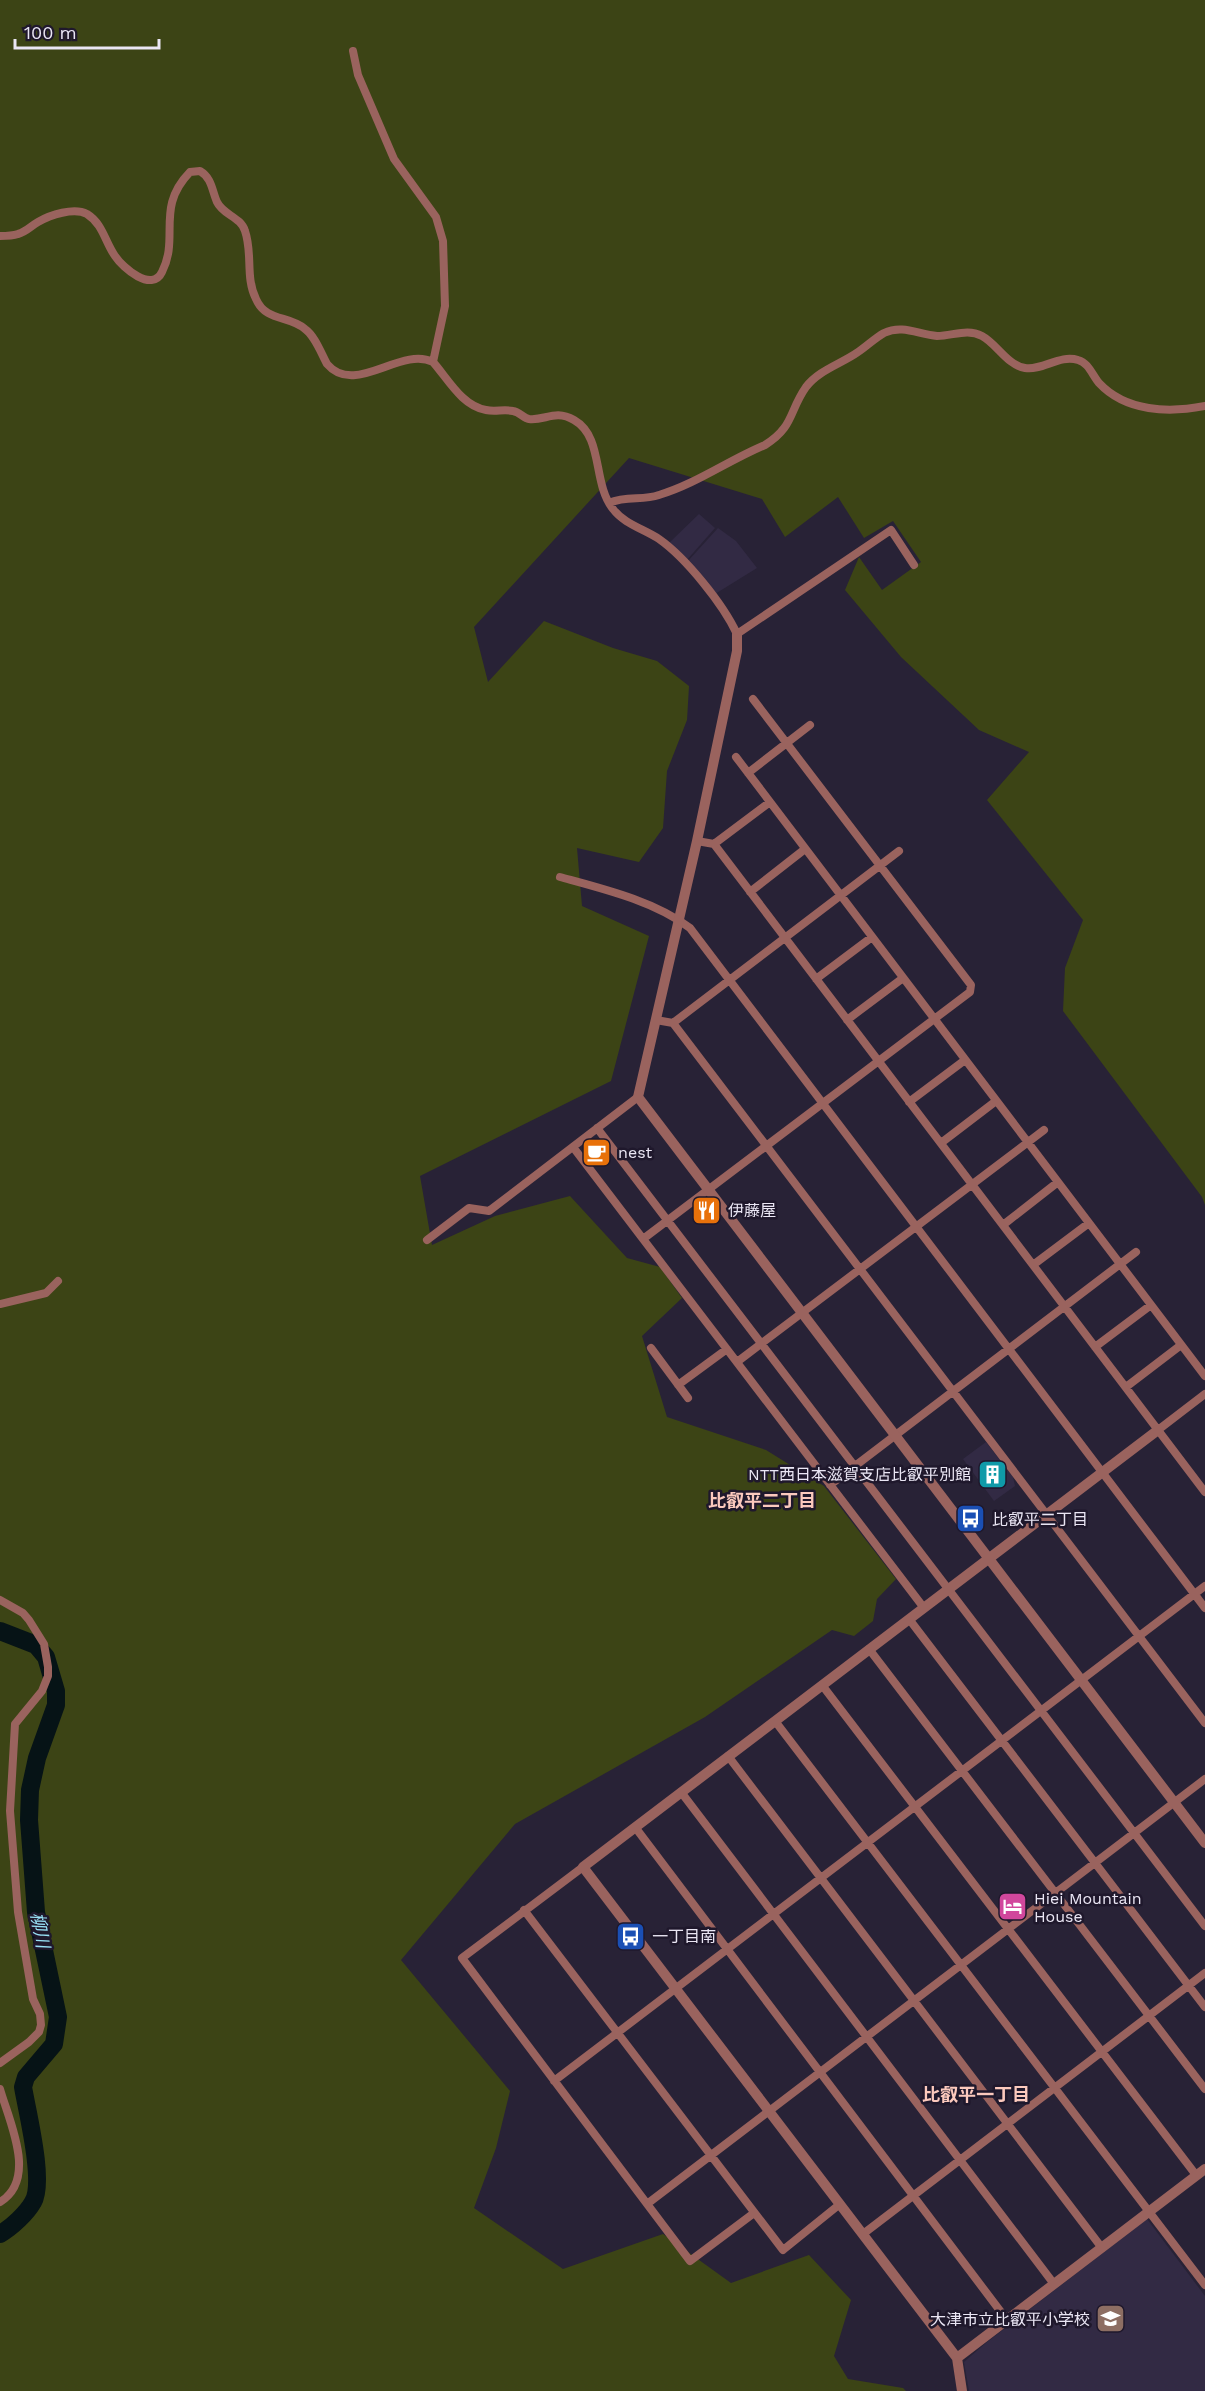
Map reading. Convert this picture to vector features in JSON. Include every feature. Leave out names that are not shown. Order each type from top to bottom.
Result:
[{"type":"street","points":[[353,51],[358,75],[389,150],[436,217],[443,242],[446,306],[433,362]]},
{"type":"street","points":[[0,236],[21,233],[48,218],[69,212],[84,213],[99,225],[118,261],[143,279],[155,280],[160,277],[167,261],[168,219],[173,198],[185,177],[195,170],[200,171],[208,179],[220,208],[240,223],[245,230],[249,275],[256,301],[269,315],[305,328],[331,369],[348,375],[366,373],[414,358],[433,362],[452,386],[477,408],[489,411],[510,410],[531,419],[563,415],[585,428],[590,435],[602,489],[609,503],[619,516],[650,532],[679,556],[706,587],[732,623],[736,634],[737,651],[697,841],[638,1097],[489,1211],[469,1208],[427,1240]]},
{"type":"street","points":[[609,503],[621,498],[657,496],[682,486],[777,438],[790,422],[804,389],[812,380],[884,334],[898,329],[941,336],[974,332],[1022,368],[1030,369],[1060,360],[1078,360],[1085,363],[1106,390],[1156,411],[1178,411],[1205,406]]},
{"type":"street","points":[[736,634],[891,530],[914,565]]},
{"type":"street","points":[[643,1239],[970,992],[971,985],[753,699]]},
{"type":"street","points":[[748,773],[810,725]]},
{"type":"street","points":[[736,757],[1205,1376]]},
{"type":"street","points":[[714,844],[770,802]]},
{"type":"street","points":[[697,841],[714,844],[1205,1492]]},
{"type":"street","points":[[750,891],[805,849]]},
{"type":"street","points":[[673,1023],[899,851]]},
{"type":"street","points":[[560,877],[616,893],[679,920],[690,928],[1205,1608]]},
{"type":"street","points":[[816,979],[872,937]]},
{"type":"street","points":[[847,1020],[903,978]]},
{"type":"street","points":[[656,1020],[673,1023],[1205,1724]]},
{"type":"street","points":[[909,1102],[965,1060]]},
{"type":"street","points":[[638,1097],[1205,1843]]},
{"type":"street","points":[[941,1143],[996,1101]]},
{"type":"street","points":[[597,1128],[1205,1926]]},
{"type":"street","points":[[737,1362],[1044,1130]]},
{"type":"street","points":[[573,1147],[924,1608]]},
{"type":"street","points":[[1003,1225],[1058,1182]]},
{"type":"street","points":[[1033,1265],[1089,1223]]},
{"type":"street","points":[[830,1485],[1136,1252]]},
{"type":"street","points":[[0,1304],[46,1293],[58,1281]]},
{"type":"street","points":[[1095,1347],[1151,1305]]},
{"type":"street","points":[[1126,1387],[1181,1345]]},
{"type":"street","points":[[651,1348],[688,1398]]},
{"type":"street","points":[[678,1385],[727,1349]]},
{"type":"street","points":[[754,2213],[690,2261],[462,1958],[1205,1394]]},
{"type":"street","points":[[555,2081],[1205,1586]]},
{"type":"street","points":[[0,1600],[22,1613],[44,1644],[48,1677],[42,1691],[15,1724],[10,1811],[18,1912],[33,1999],[40,2014],[41,2025],[39,2032],[29,2042],[0,2063]]},
{"type":"street","points":[[909,1619],[1205,2007]]},
{"type":"street","points":[[869,1649],[1149,2016],[1201,2077],[1205,2089]]},
{"type":"street","points":[[822,1685],[1102,2052],[1201,2172],[957,2358]]},
{"type":"street","points":[[775,1721],[1205,2285]]},
{"type":"street","points":[[728,1756],[1102,2248]]},
{"type":"street","points":[[647,2204],[1205,1779]]},
{"type":"street","points":[[681,1792],[1054,2284]]},
{"type":"street","points":[[634,1827],[1007,2320]]},
{"type":"street","points":[[583,1867],[957,2358],[962,2391]]},
{"type":"street","points":[[525,1910],[783,2250],[840,2204]]},
{"type":"street","points":[[863,2234],[1205,1973]]},
{"type":"street","points":[[0,2089],[20,2157],[20,2170],[15,2185],[0,2202]]},
{"type":"shaded area","points":[[699,514],[715,528],[686,561],[669,543]]},
{"type":"shaded area","points":[[718,528],[736,541],[757,568],[715,594],[708,582],[688,561]]},
{"type":"shaded area","points":[[986,1442],[1013,1477],[1015,1486],[994,1501],[963,1459]]},
{"type":"shaded area","name":"大津市立比叡平小学校","points":[[1147,2219],[1205,2296],[1205,2391],[969,2391],[964,2362]]},
{"type":"green space","points":[[0,0],[1205,0],[1205,1205],[1202,1197],[1063,1011],[1065,968],[1083,920],[987,800],[1029,752],[979,730],[901,657],[845,590],[859,557],[882,590],[921,562],[893,521],[864,538],[838,497],[785,537],[762,499],[629,458],[474,627],[488,682],[544,621],[613,648],[657,661],[689,686],[687,720],[667,771],[663,828],[639,862],[577,848],[582,906],[649,936],[611,1081],[420,1176],[432,1245],[495,1216],[570,1196],[627,1258],[660,1267],[682,1298],[642,1336],[667,1417],[766,1450],[824,1486],[896,1579],[877,1599],[873,1621],[854,1636],[832,1630],[705,1717],[515,1824],[401,1960],[510,2091],[496,2148],[474,2208],[563,2269],[663,2234],[731,2283],[809,2255],[851,2300],[834,2356],[848,2379],[903,2388],[906,2391],[0,2391]]},
{"type":"waterway","name":"柳川","points":[[0,1631],[36,1645],[46,1657],[56,1691],[56,1705],[37,1758],[30,1790],[29,1820],[36,1912],[58,2017],[54,2044],[26,2077],[23,2087],[36,2163],[36,2192],[27,2211],[0,2234]]},
{"type":"place","name":"nest","points":[[597,1152]]},
{"type":"place","name":"伊藤屋","points":[[707,1210]]},
{"type":"place","name":"NTT西日本滋賀支店比叡平別館","points":[[992,1474]]},
{"type":"place","name":"比叡平二丁目","points":[[971,1519]]},
{"type":"place","name":"Hiei Mountain House","points":[[1013,1907]]},
{"type":"place","name":"一丁目南","points":[[631,1936]]},
{"type":"place","name":"大津市立比叡平小学校","points":[[1111,2319]]},
{"type":"district","name":"比叡平二丁目","points":[[762,1501]]},
{"type":"district","name":"比叡平一丁目","points":[[976,2095]]}]
